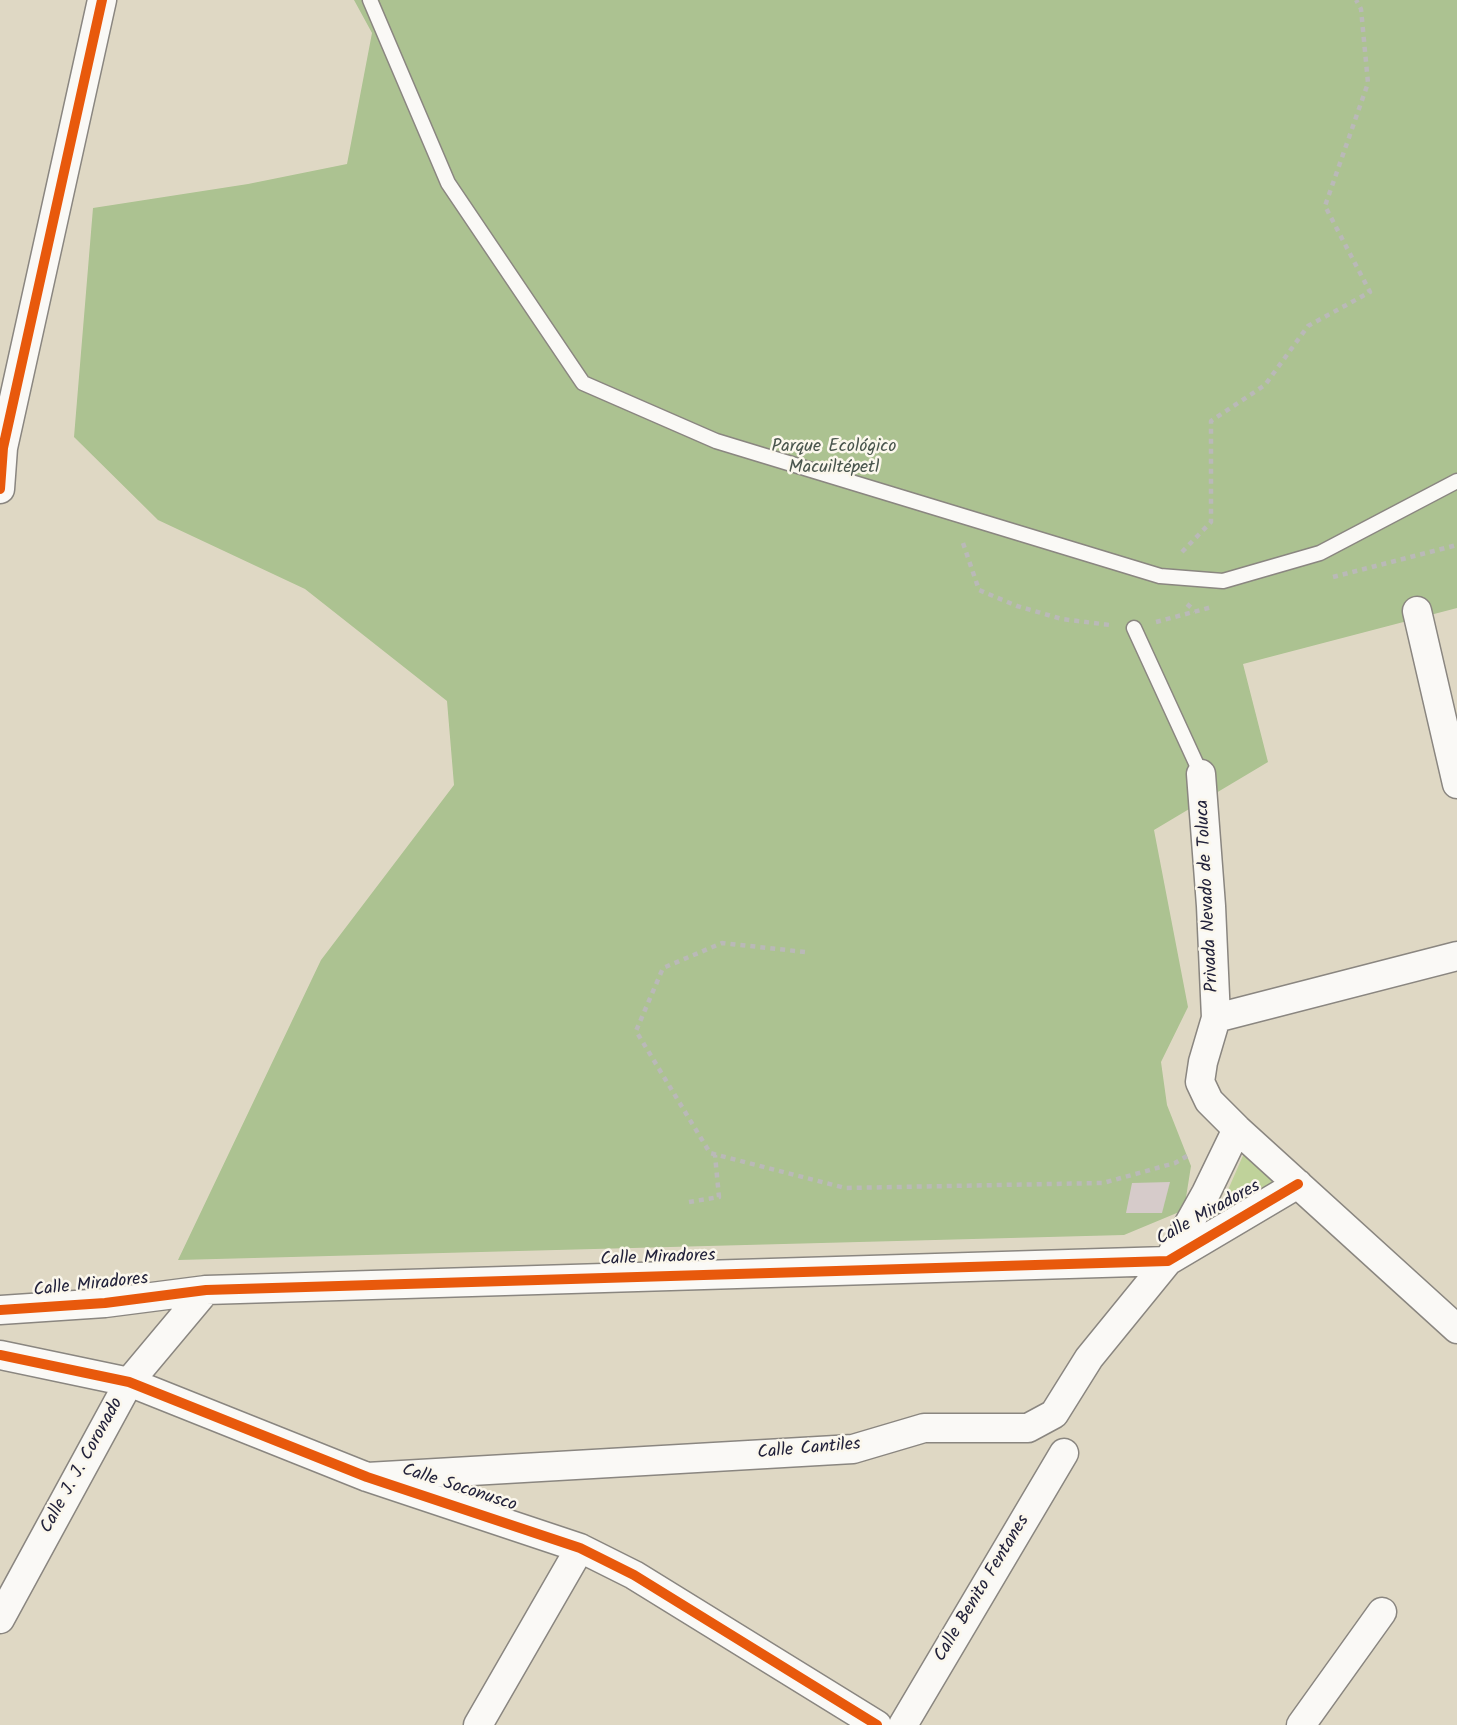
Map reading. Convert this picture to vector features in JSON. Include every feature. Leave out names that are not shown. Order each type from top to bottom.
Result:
[{"type":"street","points":[[0,489],[3,448],[102,0]]},
{"type":"street","points":[[1417,611],[1457,784]]},
{"type":"street","name":"Privada Nevado de Toluca","points":[[1202,774],[1216,1018]]},
{"type":"street","points":[[1457,956],[1216,1018],[1200,1082],[1209,1101],[1237,1129],[1457,1329]]},
{"type":"street","name":"Calle Miradores","points":[[1168,1261],[1206,1193],[1237,1129]]},
{"type":"street","name":"Calle Miradores","points":[[0,1310],[17,1311],[105,1303],[206,1290],[1168,1261],[1298,1184]]},
{"type":"street","name":"Calle Cantiles","points":[[368,1477],[853,1449],[923,1428],[1028,1428],[1054,1414],[1089,1358],[1168,1261]]},
{"type":"street","name":"Calle J. J. Coronado","points":[[0,1619],[129,1382],[206,1290]]},
{"type":"street","name":"Calle Soconusco","points":[[0,1354],[129,1382],[368,1477],[580,1548],[634,1575],[877,1725]]},
{"type":"street","name":"Calle Benito Fentanes","points":[[902,1725],[1064,1453]]},
{"type":"street","points":[[478,1725],[580,1548]]},
{"type":"street","points":[[1301,1725],[1382,1612]]},
{"type":"lane","points":[[370,0],[448,183],[583,383],[716,441],[1160,576],[1223,581],[1320,553],[1457,481]]},
{"type":"lane","points":[[1134,628],[1202,774]]},
{"type":"path","points":[[1160,576],[1211,522],[1210,421],[1265,385],[1308,326],[1370,292],[1325,206],[1368,83],[1361,9],[1356,0]]},
{"type":"path","points":[[805,952],[722,943],[663,968],[636,1031],[710,1153],[845,1188],[1102,1183],[1175,1163],[1237,1129]]},
{"type":"path","points":[[689,1202],[719,1197],[715,1155]]},
{"type":"green space","name":"Parque Ecológico Macuiltépetl","points":[[354,0],[1457,0],[1457,608],[1243,664],[1268,762],[1154,830],[1188,1007],[1161,1062],[1167,1105],[1191,1166],[1184,1210],[1124,1235],[178,1260],[321,960],[454,785],[447,701],[305,589],[158,520],[74,437],[93,208],[248,184],[347,164],[372,33]]},
{"type":"green space","points":[[1245,1151],[1277,1183],[1213,1224]]},
{"type":"building","points":[[1170,1182],[1162,1213],[1126,1213],[1132,1183]]},
{"type":"cycle path","points":[[0,489],[3,448],[102,0]]},
{"type":"cycle path","points":[[0,1310],[105,1303],[206,1290],[1168,1261],[1298,1184]]},
{"type":"cycle path","points":[[0,1355],[129,1382],[367,1477],[580,1548],[634,1575],[877,1725]]}]
